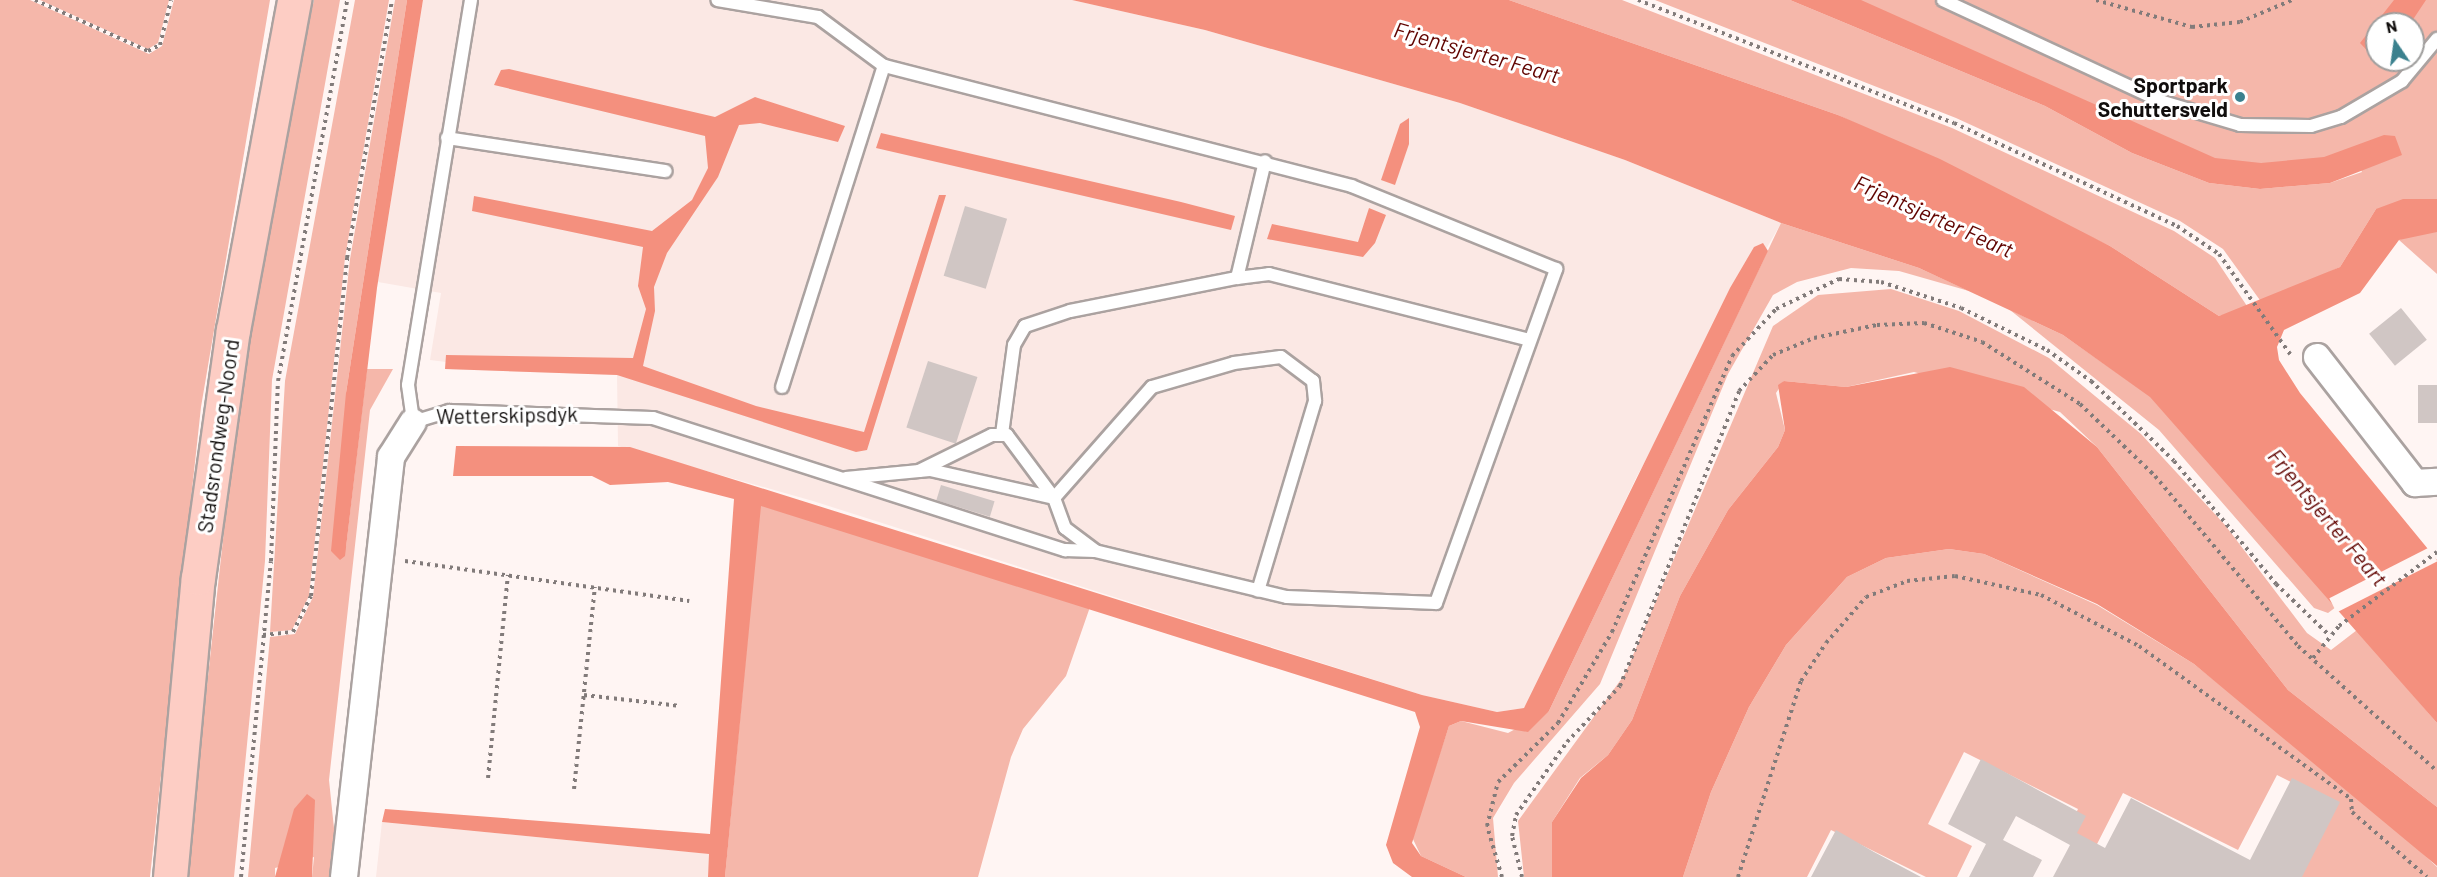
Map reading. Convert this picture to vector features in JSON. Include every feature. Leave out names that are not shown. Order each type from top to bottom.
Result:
[{"type":"main road","name":"Stadsrondweg-Noord","points":[[170,877],[206,519],[266,133],[294,0]]},
{"type":"street","points":[[2317,357],[2415,483],[2437,482]]},
{"type":"street","name":"Wetterskipsdyk","points":[[344,877],[391,457],[413,422]]},
{"type":"lane","points":[[413,422],[408,385],[471,0]]},
{"type":"lane","points":[[717,0],[818,17],[884,66],[1264,160],[1352,186],[1556,269],[1436,603],[1316,600],[1258,591],[1095,551],[1065,528],[1054,498],[1002,434],[1014,345],[1025,326],[1070,311],[1237,278],[1269,274],[1530,340]]},
{"type":"lane","points":[[1943,0],[2163,102],[2202,117],[2261,126],[2311,126],[2341,117],[2402,81],[2437,39]]},
{"type":"lane","points":[[782,387],[884,66]]},
{"type":"lane","points":[[447,138],[666,171]]},
{"type":"lane","points":[[1237,278],[1264,160]]},
{"type":"lane","points":[[1054,498],[1152,387],[1233,363],[1281,357],[1313,381],[1316,401],[1258,591]]},
{"type":"lane","name":"Wetterskipsdyk","points":[[413,422],[449,411],[653,418],[1065,550],[1095,551]]},
{"type":"lane","points":[[919,471],[1002,434]]},
{"type":"lane","points":[[841,479],[919,471],[952,472],[1054,498]]},
{"type":"path","points":[[35,0],[148,51],[160,45],[171,0]]},
{"type":"path","points":[[241,877],[263,635],[278,381],[347,0]]},
{"type":"path","points":[[263,635],[293,632],[311,596],[347,258],[392,0]]},
{"type":"path","points":[[1638,0],[1954,123],[2177,226],[2219,254],[2284,346]]},
{"type":"path","points":[[2096,0],[2192,27],[2240,22],[2292,0]]},
{"type":"path","points":[[1502,877],[1487,826],[1498,782],[1558,723],[1612,632],[1732,356],[1776,309],[1839,279],[1881,282],[1960,308],[2047,350],[2091,381],[2167,454],[2276,584],[2330,636]]},
{"type":"path","points":[[1522,877],[1513,848],[1516,815],[1567,742],[1620,686],[1739,391],[1773,355],[1814,338],[1924,323],[1982,342],[2030,369],[2079,404],[2155,476],[2271,617],[2437,771]]},
{"type":"path","points":[[2313,658],[2339,626],[2437,552]]},
{"type":"path","points":[[381,558],[689,601]]},
{"type":"path","points":[[488,778],[508,575]]},
{"type":"path","points":[[1738,877],[1801,681],[1826,643],[1866,597],[1907,581],[1955,576],[2041,595],[2139,646],[2351,799],[2352,812],[2427,877]]},
{"type":"path","points":[[574,789],[595,587]]},
{"type":"path","points":[[584,695],[680,706]]},
{"type":"shaded area","points":[[0,0],[30,0],[149,54],[162,46],[174,0],[270,0],[201,407],[150,877],[0,877]]},
{"type":"shaded area","points":[[40,0],[169,0],[158,43],[148,49]]},
{"type":"shaded area","points":[[314,0],[340,0],[272,380],[265,561],[234,877],[186,877],[235,430],[275,179]]},
{"type":"shaded area","points":[[355,0],[389,0],[345,258],[309,596],[292,630],[270,632],[285,381]]},
{"type":"shaded area","points":[[395,0],[407,0],[346,393],[346,547],[367,369],[393,369],[370,410],[329,780],[335,838],[330,877],[312,877],[314,857],[275,868],[275,877],[248,877],[270,637],[295,634],[313,597],[350,259]]},
{"type":"shaded area","points":[[423,0],[1072,0],[1205,30],[1460,103],[1625,160],[1781,223],[1637,476],[1529,701],[1524,708],[1497,712],[1422,695],[813,501],[618,446],[617,375],[445,369],[446,362],[430,360],[441,293],[378,282]]},
{"type":"shaded area","points":[[1509,0],[1622,0],[1952,128],[2174,231],[2215,258],[2249,309],[2219,316],[2110,246],[1838,115]]},
{"type":"shaded area","name":"Sportpark Schuttersveld","points":[[1655,0],[1790,0],[2045,106],[2132,153],[2209,183],[2260,189],[2330,183],[2362,172],[2358,163],[2279,176],[2202,169],[1831,0],[2437,0],[2437,206],[2383,222],[2376,209],[2340,267],[2262,303],[2223,249],[2180,221],[1956,118]]},
{"type":"shaded area","points":[[1781,223],[1919,268],[1969,291],[1899,271],[1851,268],[1797,282],[1773,295],[1728,374],[1600,684],[1514,783],[1493,818],[1498,877],[1466,877],[1421,856],[1412,837],[1449,726],[1461,721],[1508,733],[1549,711]]},
{"type":"shaded area","points":[[2417,232],[2437,232],[2437,274],[2399,240]]},
{"type":"shaded area","points":[[1891,289],[1959,311],[2049,358],[2141,434],[2225,525],[2307,633],[2331,650],[2357,630],[2437,723],[2437,807],[2288,690],[2097,447],[2060,412],[1914,372],[1846,387],[1784,381],[1776,393],[1785,430],[1778,447],[1728,510],[1680,596],[1632,720],[1608,755],[1580,778],[1552,822],[1552,877],[1524,877],[1518,821],[1625,674],[1773,326],[1818,295]]},
{"type":"shaded area","points":[[2010,310],[2063,335],[2150,396],[2336,607],[2328,613],[2314,608],[2159,430]]},
{"type":"shaded area","points":[[760,505],[1090,607],[1066,676],[1023,729],[1011,757],[978,877],[725,877]]},
{"type":"shaded area","points":[[1949,549],[1984,554],[2097,605],[2194,664],[2383,816],[2437,867],[2437,877],[2287,877],[2326,800],[2277,775],[2238,850],[2123,793],[2094,850],[2065,836],[2078,809],[1964,752],[1928,824],[1972,846],[1957,877],[1926,877],[1831,830],[1807,877],[1683,877],[1711,792],[1749,707],[1786,645],[1847,577],[1886,558]]},
{"type":"shaded area","points":[[382,822],[710,854],[708,877],[376,877]]},
{"type":"water","points":[[407,0],[423,0],[377,288],[345,556],[340,560],[331,551],[346,393]]},
{"type":"water","name":"Frjentsjerter Feart","points":[[1072,0],[1509,0],[1838,115],[1940,159],[2110,246],[2219,316],[2340,267],[2376,209],[2403,199],[2437,199],[2437,232],[2399,240],[2360,293],[2284,330],[2277,347],[2279,360],[2300,393],[2437,560],[2437,723],[2150,397],[2063,335],[1919,268],[1781,223],[1625,160],[1460,103],[1205,30]]},
{"type":"water","points":[[1790,0],[1861,0],[2215,158],[2261,163],[2324,157],[2384,135],[2395,136],[2402,155],[2330,183],[2260,189],[2209,183],[2132,153],[2045,106]]},
{"type":"water","points":[[2394,0],[2426,0],[2418,12],[2385,12]]},
{"type":"water","points":[[2365,37],[2365,48],[2360,43]]},
{"type":"water","points":[[509,69],[715,117],[755,97],[845,126],[838,142],[760,123],[739,125],[718,177],[667,253],[654,287],[655,311],[643,366],[756,406],[864,432],[939,195],[946,195],[867,450],[856,452],[617,375],[445,369],[446,355],[633,358],[646,309],[638,286],[643,247],[472,211],[474,196],[652,231],[692,200],[708,168],[705,136],[494,85],[501,70]]},
{"type":"water","points":[[1409,118],[1409,144],[1395,185],[1381,180],[1400,124]]},
{"type":"water","points":[[881,133],[1235,216],[1231,230],[876,148]]},
{"type":"water","points":[[1369,208],[1386,215],[1375,243],[1363,257],[1267,239],[1272,224],[1358,242]]},
{"type":"water","points":[[1763,243],[1768,251],[1549,711],[1528,732],[1461,721],[1449,726],[1412,843],[1421,856],[1466,877],[1412,877],[1393,863],[1386,845],[1420,727],[1415,712],[761,506],[725,877],[708,877],[709,854],[382,822],[385,809],[710,834],[734,499],[668,482],[610,485],[592,476],[453,476],[456,446],[630,447],[1422,695],[1497,712],[1524,708],[1730,288],[1754,247]]},
{"type":"water","points":[[1950,367],[2024,387],[2097,447],[2288,690],[2437,807],[2437,866],[2194,664],[2097,604],[1984,554],[1949,549],[1886,558],[1847,577],[1786,645],[1749,707],[1711,792],[1683,877],[1552,877],[1552,822],[1581,778],[1608,755],[1632,720],[1680,596],[1728,510],[1778,447],[1785,430],[1778,385],[1784,381],[1846,387]]},
{"type":"water","points":[[307,794],[315,800],[312,877],[275,877],[294,809]]},
{"type":"pier","points":[[2430,547],[2437,561],[2337,613],[2329,598]]},
{"type":"building","points":[[965,206],[1007,219],[986,289],[944,276]]},
{"type":"building","points":[[2401,308],[2427,340],[2395,366],[2369,334]]},
{"type":"building","points":[[928,361],[977,377],[956,444],[906,428]]},
{"type":"building","points":[[2418,385],[2437,385],[2437,423],[2418,423]]},
{"type":"building","points":[[941,485],[995,501],[990,517],[936,500]]},
{"type":"building","points":[[1981,759],[2086,816],[2077,833],[2105,848],[2131,798],[2250,860],[2292,778],[2340,802],[2302,877],[2053,877],[2070,845],[2016,816],[2003,840],[2042,860],[2033,877],[1969,877],[1986,844],[1948,824]]},
{"type":"building","points":[[1836,830],[1874,852],[1921,877],[1811,877]]},
{"type":"place","name":"Sportpark Schuttersveld","points":[[2240,97]]}]
